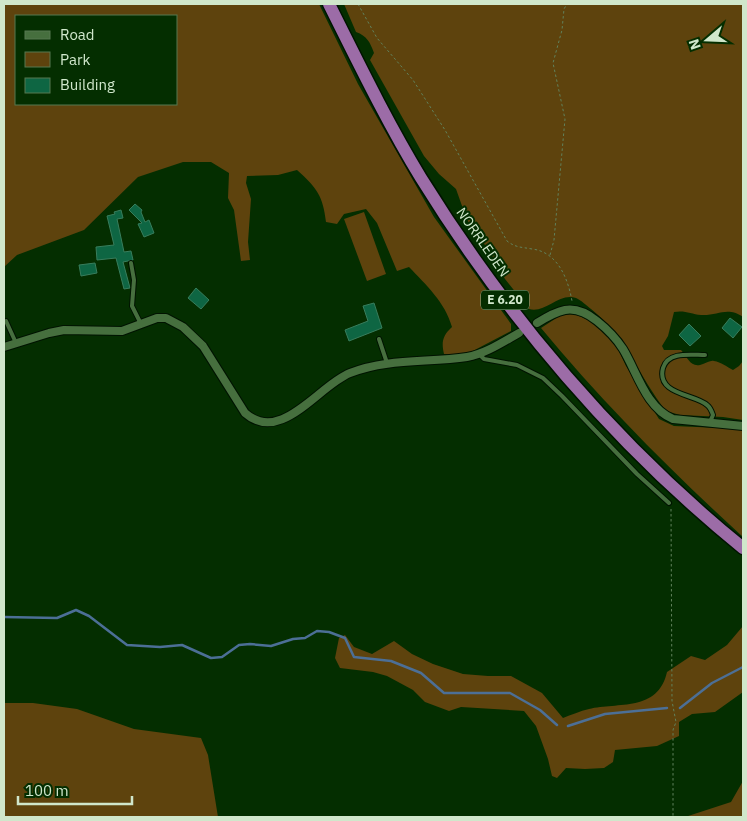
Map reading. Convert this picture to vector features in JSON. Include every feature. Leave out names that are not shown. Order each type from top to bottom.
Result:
[{"type":"highway","name":"NORRLEDEN","points":[[329,4],[367,79],[421,177],[504,300],[610,425],[699,512],[743,548]]},
{"type":"street","points":[[536,323],[562,310],[572,309],[592,317],[614,337],[623,349],[650,399],[664,416],[708,424],[743,426]]},
{"type":"street","points":[[4,347],[64,330],[115,332],[163,317],[174,321],[187,330],[210,355],[242,409],[251,418],[260,421],[274,421],[300,409],[341,377],[351,372],[386,363],[467,357],[479,354],[519,333]]},
{"type":"lane","points":[[131,264],[134,280],[132,306],[140,324]]},
{"type":"lane","points":[[6,321],[16,343]]},
{"type":"lane","points":[[379,339],[386,363]]},
{"type":"lane","points":[[479,354],[484,360],[517,365],[543,378],[631,468],[669,503]]},
{"type":"lane","points":[[705,355],[669,358],[662,374],[672,390],[707,404],[714,415],[708,424]]},
{"type":"path","points":[[358,4],[377,38],[413,80],[444,130],[507,241],[515,247],[542,251],[555,259],[567,282],[572,300],[572,309]]},
{"type":"path","points":[[550,256],[554,240],[565,119],[553,63],[562,30],[564,9],[567,4]]},
{"type":"path","points":[[669,503],[671,509],[672,701],[676,722],[673,730],[673,817]]},
{"type":"green space","points":[[4,4],[319,4],[358,84],[434,217],[511,324],[511,331],[469,353],[444,354],[444,339],[452,327],[445,310],[434,294],[409,267],[397,271],[377,223],[366,209],[344,214],[337,224],[326,222],[323,205],[318,193],[310,182],[297,170],[278,175],[247,176],[246,183],[251,199],[248,242],[250,260],[241,261],[234,210],[228,198],[229,173],[211,162],[183,162],[138,177],[84,230],[17,255],[4,267]]},
{"type":"green space","points":[[344,4],[743,4],[743,317],[732,312],[701,315],[674,312],[668,336],[662,346],[664,350],[681,350],[690,362],[695,365],[713,361],[722,363],[733,370],[743,361],[743,420],[680,415],[666,411],[614,332],[578,299],[564,298],[541,309],[529,309],[505,279],[490,252],[467,220],[456,189],[439,174],[424,156],[370,60],[374,53],[369,43],[363,35],[356,32]]},
{"type":"green space","points":[[364,212],[386,274],[367,281],[344,219]]},
{"type":"green space","points":[[575,314],[598,325],[610,337],[659,419],[674,426],[743,429],[743,537],[639,436],[541,328],[561,315]]},
{"type":"green space","points":[[743,626],[743,692],[715,712],[692,714],[679,722],[679,736],[657,746],[615,750],[613,762],[604,768],[566,768],[557,778],[552,776],[536,726],[524,711],[461,707],[449,711],[425,702],[413,690],[387,676],[373,672],[340,668],[335,658],[339,638],[345,635],[354,647],[372,654],[394,641],[412,654],[433,664],[463,674],[511,676],[542,693],[563,718],[589,709],[624,705],[646,699],[655,694],[662,685],[667,672],[691,656],[705,660],[727,645]]},
{"type":"green space","points":[[4,703],[33,703],[77,709],[134,729],[201,738],[208,755],[218,817],[4,817]]},
{"type":"green space","points":[[743,781],[743,817],[685,817],[731,802]]},
{"type":"building","points":[[135,204],[142,210],[145,222],[149,220],[154,233],[144,237],[138,224],[142,223],[129,210]]},
{"type":"building","points":[[121,210],[123,218],[117,219],[124,252],[131,251],[133,260],[123,262],[130,288],[124,289],[116,258],[97,260],[96,247],[114,245],[107,216]]},
{"type":"building","points":[[95,263],[97,273],[81,276],[79,265]]},
{"type":"building","points":[[196,288],[209,300],[201,309],[188,298]]},
{"type":"building","points":[[374,303],[382,328],[349,341],[345,330],[368,321],[363,306]]},
{"type":"building","points":[[730,318],[742,327],[733,338],[722,328]]},
{"type":"building","points":[[689,324],[701,336],[690,346],[679,335]]},
{"type":"waterway","points":[[4,617],[57,618],[76,610],[89,616],[127,645],[160,647],[182,645],[211,658],[222,657],[239,645],[271,646],[293,639],[305,638],[317,631],[329,632],[345,638],[354,657],[391,661],[421,673],[444,693],[510,693],[540,710],[557,725]]},
{"type":"waterway","points":[[680,708],[712,683],[743,667]]},
{"type":"waterway","points":[[568,726],[605,714],[667,708]]}]
